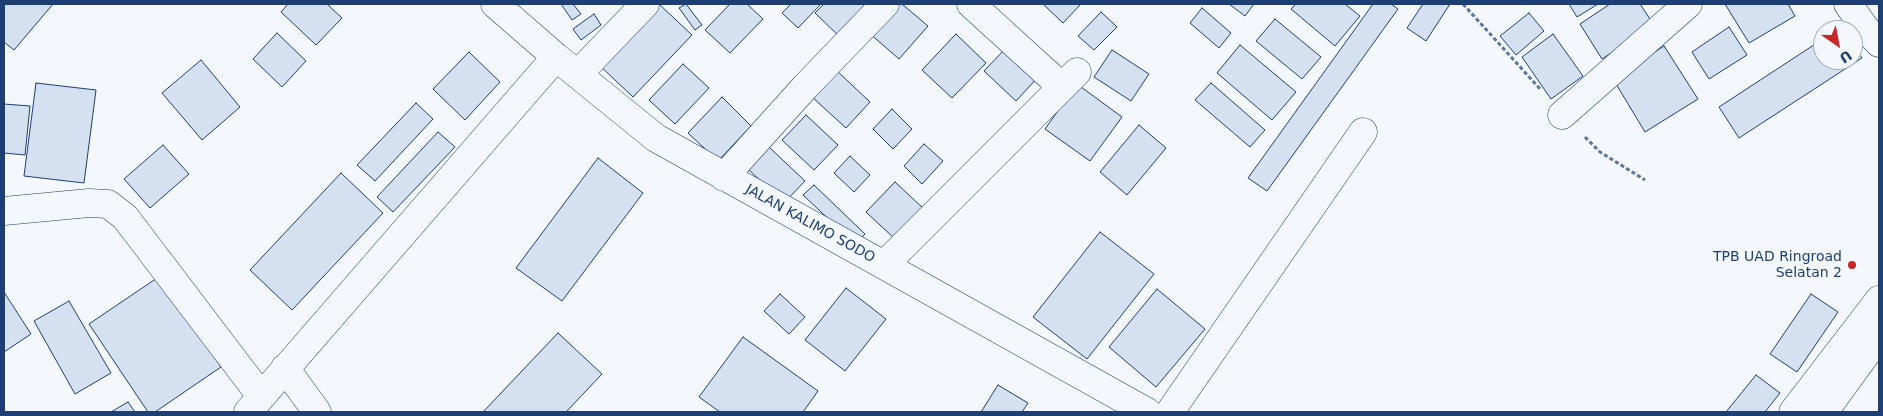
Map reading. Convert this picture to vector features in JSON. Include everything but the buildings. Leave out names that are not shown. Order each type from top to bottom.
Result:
[{"type":"main road","name":"JALAN KALIMO SODO","points":[[495,4],[556,57],[656,138],[1147,412]]},
{"type":"main road","points":[[578,74],[645,4]]},
{"type":"main road","points":[[724,177],[805,87],[885,4]]},
{"type":"main road","points":[[884,265],[1069,80],[971,4]]},
{"type":"main road","points":[[1562,115],[1688,4]]},
{"type":"main road","points":[[1848,4],[1865,28],[1879,43]]},
{"type":"main road","points":[[4,211],[89,203],[108,204],[125,217],[253,406],[556,57]]},
{"type":"main road","points":[[1170,412],[1363,132]]},
{"type":"main road","points":[[1793,412],[1879,300]]},
{"type":"main road","points":[[1824,412],[1879,336]]},
{"type":"main road","points":[[285,368],[318,412]]},
{"type":"place","name":"TPB UAD Ringroad Selatan 2","points":[[1852,265]]}]
